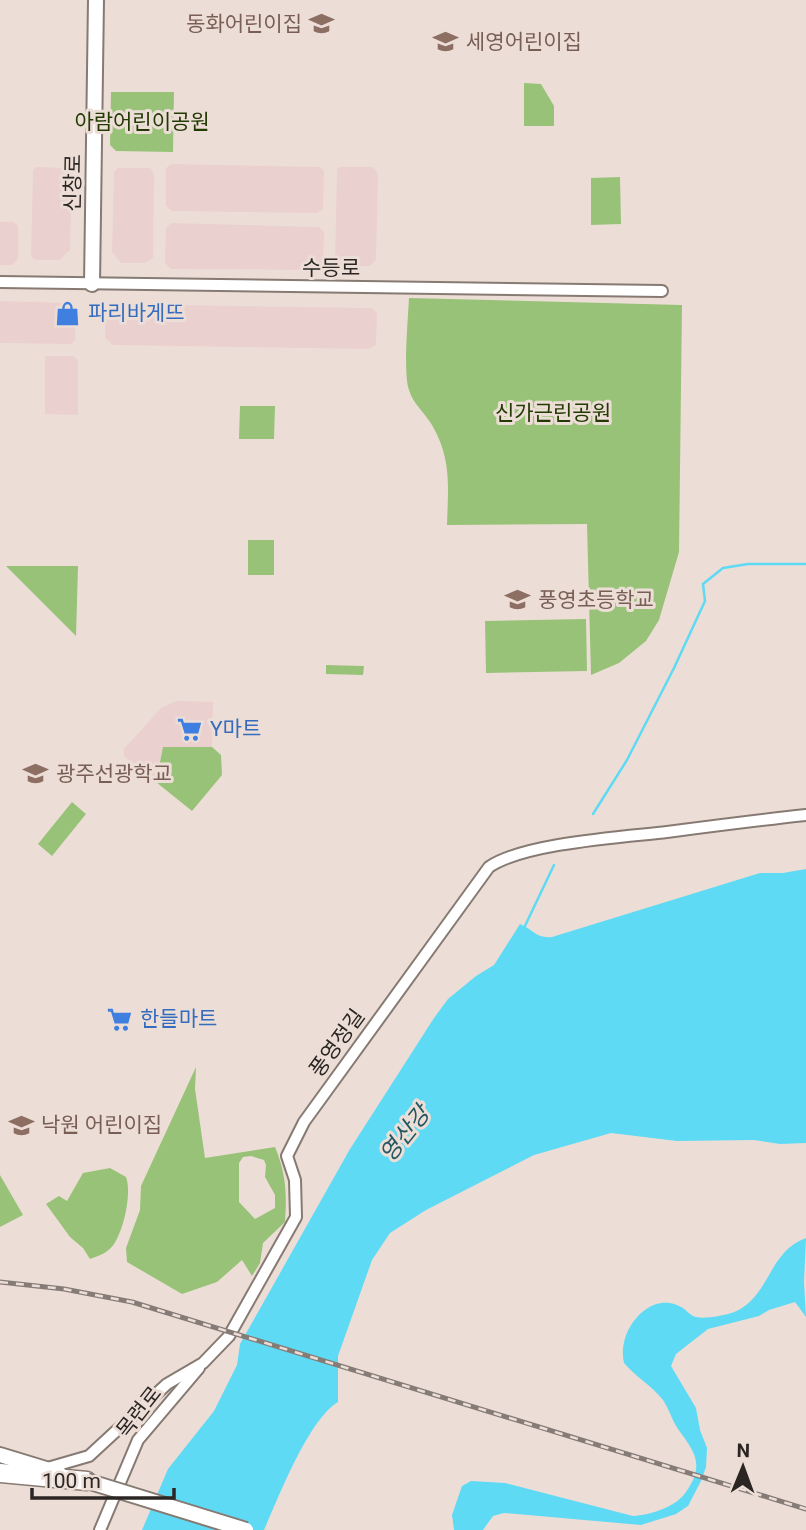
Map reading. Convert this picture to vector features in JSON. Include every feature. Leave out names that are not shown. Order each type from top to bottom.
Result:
[{"type":"highway","points":[[0,1473],[87,1481]]},
{"type":"main road","name":"신창로","points":[[92,284],[96,0]]},
{"type":"main road","points":[[0,1455],[246,1530]]},
{"type":"street","name":"수등로","points":[[0,282],[662,291]]},
{"type":"street","name":"풍영정길","points":[[44,1469],[89,1456],[167,1384],[203,1363],[229,1336],[296,1217],[295,1180],[287,1156],[304,1122],[489,867],[529,852],[575,843],[806,815]]},
{"type":"street","name":"목련로","points":[[100,1530],[138,1440],[203,1363]]},
{"type":"shaded area","points":[[171,164],[320,167],[324,171],[323,209],[317,213],[172,211],[166,206],[166,168]]},
{"type":"shaded area","points":[[37,167],[67,168],[72,171],[70,250],[59,260],[35,260],[31,256],[33,170]]},
{"type":"shaded area","points":[[373,167],[378,174],[376,259],[370,266],[339,266],[335,260],[337,169]]},
{"type":"shaded area","points":[[118,168],[150,168],[154,174],[153,258],[145,263],[121,263],[112,252],[114,172]]},
{"type":"shaded area","points":[[0,222],[14,222],[18,226],[18,259],[12,265],[0,265]]},
{"type":"shaded area","points":[[171,223],[319,227],[324,232],[323,265],[317,270],[171,269],[165,263],[166,228]]},
{"type":"shaded area","points":[[0,301],[67,303],[76,311],[75,340],[71,344],[0,343]]},
{"type":"shaded area","points":[[111,304],[372,308],[377,314],[376,345],[369,349],[113,345],[105,338],[105,310]]},
{"type":"shaded area","points":[[45,356],[74,356],[78,361],[78,415],[45,414]]},
{"type":"shaded area","points":[[177,701],[213,702],[212,747],[163,747],[156,782],[124,756],[124,749],[162,707]]},
{"type":"green space","points":[[524,83],[541,84],[554,106],[554,126],[524,126]]},
{"type":"green space","name":"아람어린이공원","points":[[111,92],[174,92],[173,152],[116,151],[110,145]]},
{"type":"green space","points":[[620,177],[621,224],[591,225],[591,178]]},
{"type":"green space","name":"신가근린공원","points":[[409,298],[682,305],[679,552],[659,620],[646,641],[619,663],[591,675],[587,524],[447,525],[447,474],[443,450],[432,425],[413,400],[407,382]]},
{"type":"green space","points":[[240,406],[275,406],[274,439],[239,439]]},
{"type":"green space","points":[[248,540],[274,540],[274,575],[248,575]]},
{"type":"green space","points":[[6,566],[78,566],[76,636]]},
{"type":"green space","points":[[586,619],[587,671],[486,673],[485,621]]},
{"type":"green space","points":[[326,665],[364,666],[363,675],[326,674]]},
{"type":"green space","points":[[163,747],[212,747],[221,755],[222,775],[192,811],[156,782]]},
{"type":"green space","points":[[72,802],[86,814],[52,856],[38,844]]},
{"type":"green space","points":[[196,1067],[195,1089],[205,1158],[275,1147],[285,1184],[285,1222],[263,1243],[260,1263],[252,1276],[242,1260],[217,1282],[182,1294],[127,1262],[126,1248],[140,1210],[141,1186]],"holes":[[[251,1156],[264,1160],[265,1177],[275,1195],[275,1208],[255,1219],[239,1202],[239,1163],[243,1157]]]},
{"type":"green space","points":[[110,1168],[126,1177],[126,1211],[112,1247],[90,1259],[46,1204],[59,1196],[67,1201],[83,1173]]},
{"type":"green space","points":[[0,1175],[23,1215],[0,1227]]},
{"type":"water","name":"영산강","points":[[806,869],[806,1143],[780,1144],[754,1140],[677,1141],[611,1133],[534,1155],[426,1210],[390,1233],[372,1260],[338,1356],[338,1402],[327,1411],[305,1442],[264,1530],[142,1530],[168,1469],[214,1411],[237,1365],[240,1344],[350,1149],[448,999],[494,965],[520,924],[538,935],[552,937],[760,873]]},
{"type":"water","points":[[806,1238],[806,1317],[795,1302],[759,1316],[708,1329],[676,1354],[671,1366],[696,1408],[707,1448],[706,1467],[688,1506],[676,1514],[641,1525],[504,1513],[493,1516],[483,1530],[454,1530],[452,1515],[462,1486],[471,1481],[505,1483],[633,1516],[647,1514],[676,1502],[692,1482],[696,1459],[663,1400],[624,1363],[623,1349],[628,1331],[640,1314],[660,1303],[675,1304],[699,1318],[725,1315],[742,1308],[761,1289],[783,1254]]},
{"type":"waterway","points":[[593,814],[627,760],[674,668],[705,601],[703,584],[723,568],[748,564],[806,564]]},
{"type":"waterway","points":[[524,928],[554,865]]},
{"type":"railway","points":[[0,1282],[64,1289],[132,1302],[806,1509]]},
{"type":"place","name":"동화어린이집","points":[[322,24]]},
{"type":"place","name":"세영어린이집","points":[[446,42]]},
{"type":"place","name":"파리바게뜨","points":[[68,313]]},
{"type":"place","name":"풍영초등학교","points":[[518,600]]},
{"type":"place","name":"Y마트","points":[[190,729]]},
{"type":"place","name":"광주선광학교","points":[[36,774]]},
{"type":"place","name":"한들마트","points":[[120,1019]]},
{"type":"place","name":"낙원 어린이집","points":[[21,1125]]}]
